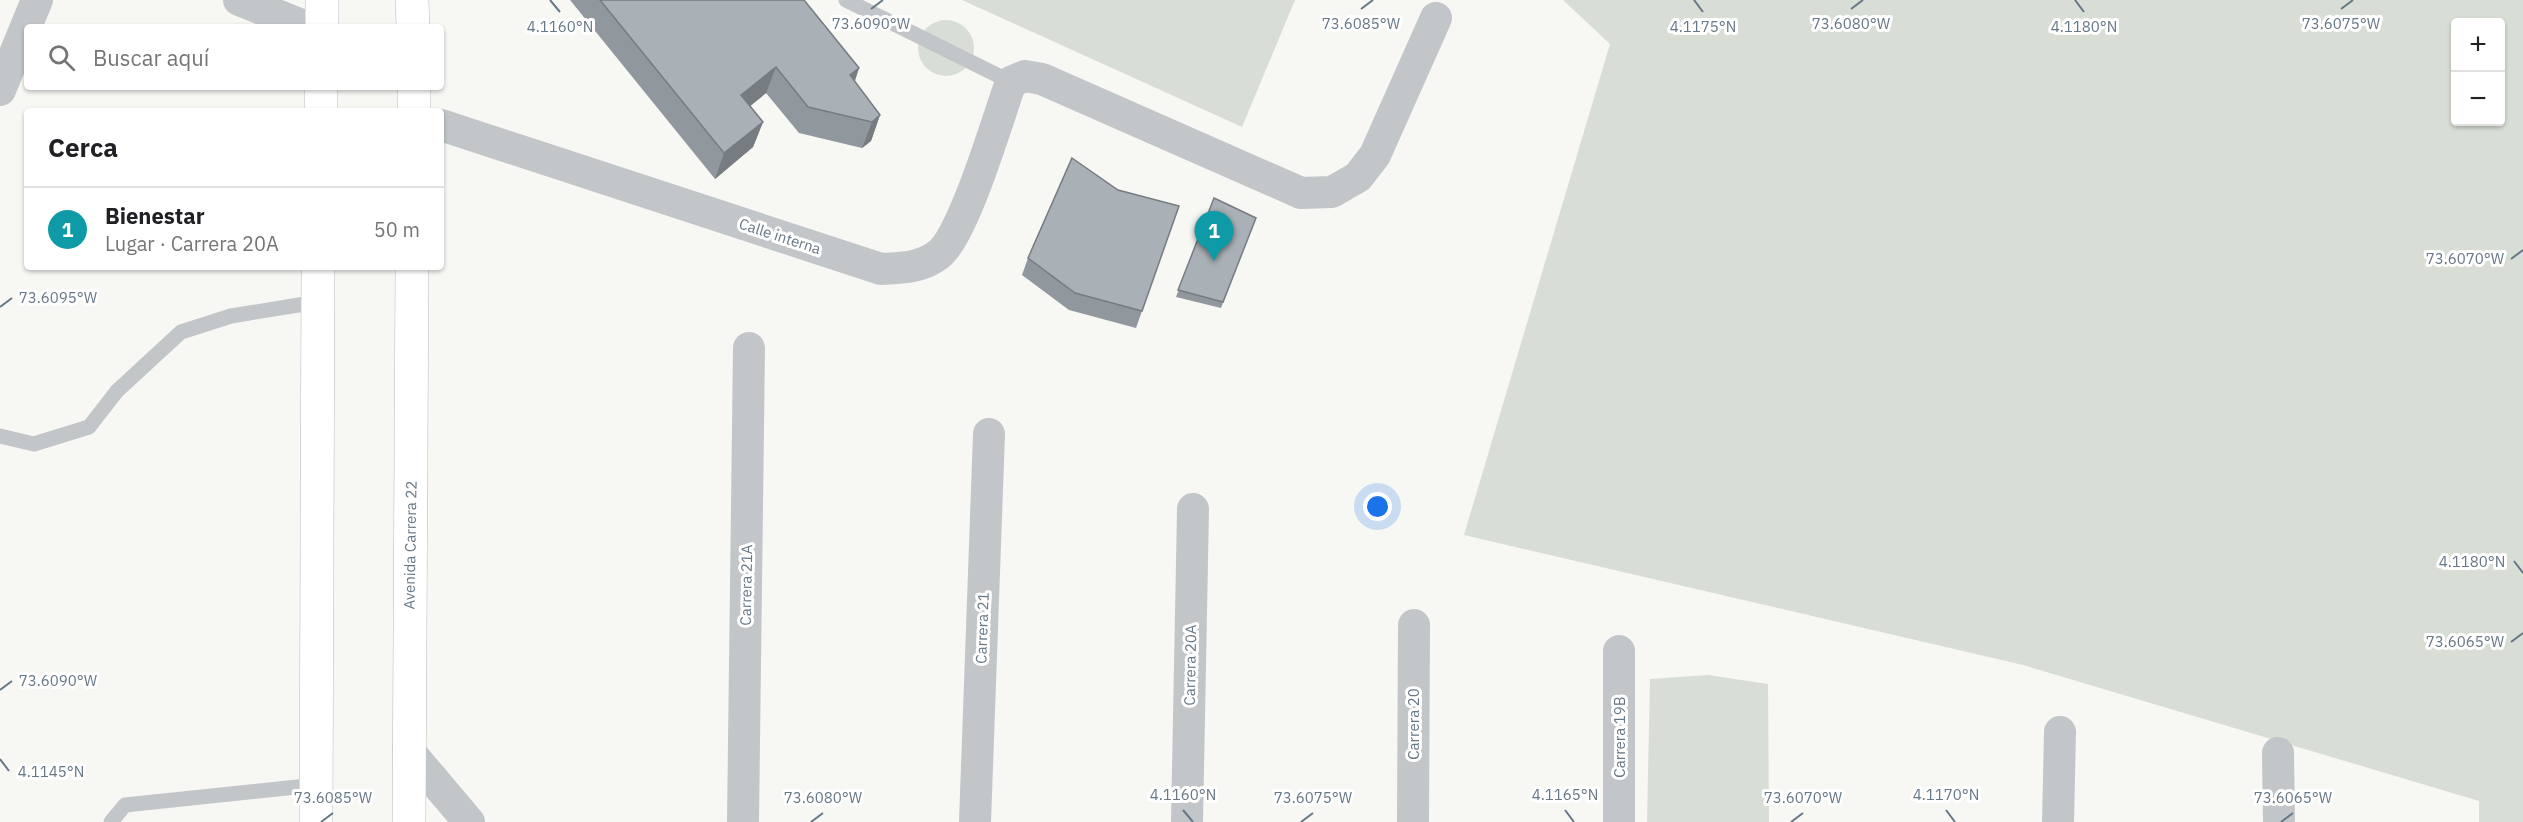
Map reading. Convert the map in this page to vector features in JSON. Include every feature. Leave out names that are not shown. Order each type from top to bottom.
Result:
[{"type":"highway","points":[[322,0],[322,24]]},
{"type":"highway","points":[[412,0],[413,24]]},
{"type":"highway","points":[[321,90],[321,108]]},
{"type":"highway","points":[[414,90],[414,108]]},
{"type":"highway","points":[[316,822],[318,270]]},
{"type":"highway","name":"Avenida Carrera 22","points":[[409,822],[412,270]]},
{"type":"street","points":[[27,24],[37,0]]},
{"type":"street","points":[[238,0],[299,24]]},
{"type":"street","points":[[1011,82],[1026,76],[1042,79],[1301,194],[1332,192],[1358,177],[1375,155],[1436,18]]},
{"type":"street","points":[[0,90],[24,32]]},
{"type":"street","name":"Calle interna","points":[[444,126],[881,269],[916,267],[940,254],[959,228],[1011,82]]},
{"type":"street","name":"Carrera 21A","points":[[743,822],[749,348]]},
{"type":"street","name":"Carrera 21","points":[[975,822],[989,434]]},
{"type":"street","name":"Carrera 20A","points":[[1187,822],[1193,509]]},
{"type":"street","name":"Carrera 20","points":[[1413,822],[1414,625]]},
{"type":"street","name":"Carrera 19B","points":[[1619,651],[1619,822]]},
{"type":"street","points":[[2058,822],[2060,732]]},
{"type":"street","points":[[408,750],[470,822]]},
{"type":"street","points":[[2278,753],[2279,822]]},
{"type":"lane","points":[[846,0],[1011,82]]},
{"type":"lane","points":[[0,436],[34,444],[89,428],[117,391],[181,332],[231,316],[317,302]]},
{"type":"lane","points":[[111,822],[125,805],[316,785]]},
{"type":"shaded area","points":[[962,0],[1295,0],[1242,127]]},
{"type":"shaded area","points":[[1563,0],[2523,0],[2523,822],[2479,822],[2479,801],[2023,665],[1464,535],[1610,44]]},
{"type":"shaded area","points":[[946,20],[957,22],[966,28],[972,37],[974,48],[972,59],[966,68],[957,74],[946,76],[935,74],[926,68],[920,59],[918,48],[920,37],[926,28],[935,22]]},
{"type":"shaded area","points":[[1708,675],[1768,684],[1769,822],[1647,822],[1650,679]]},
{"type":"building","points":[[600,0],[804,0],[859,68],[850,75],[880,115],[872,122],[808,107],[776,67],[741,95],[763,122],[724,153]]},
{"type":"building","points":[[1072,158],[1118,190],[1179,206],[1142,311],[1075,293],[1028,258]]},
{"type":"building","points":[[1214,198],[1256,218],[1223,302],[1178,290]]},
{"type":"place","name":"Bienestar","points":[[1214,261]]}]
